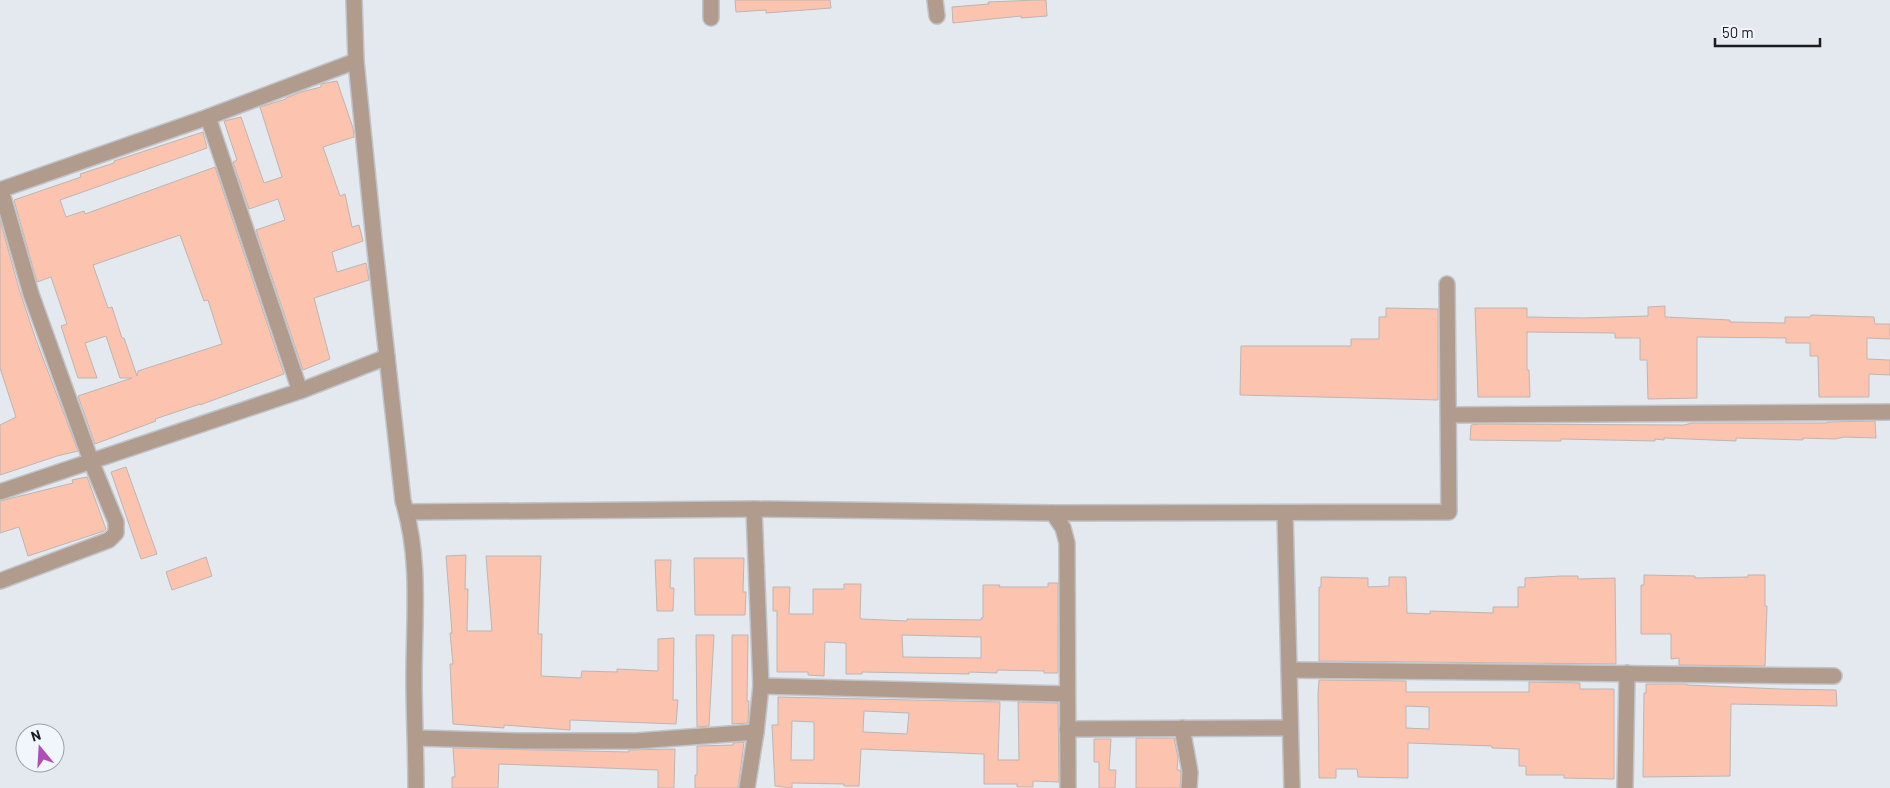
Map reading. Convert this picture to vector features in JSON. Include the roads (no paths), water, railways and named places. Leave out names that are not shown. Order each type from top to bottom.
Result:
[{"type":"street","points":[[354,0],[356,61],[387,357],[403,500],[416,585],[414,677],[416,788]]},
{"type":"street","points":[[711,0],[712,18]]},
{"type":"street","points":[[936,0],[937,16]]},
{"type":"street","points":[[0,581],[109,540],[116,533],[116,522],[91,461],[31,294],[0,190],[208,117],[356,61]]},
{"type":"street","points":[[208,117],[300,391]]},
{"type":"street","points":[[406,512],[754,509],[1053,513],[1450,512],[1447,284]]},
{"type":"street","points":[[0,492],[300,391],[387,357]]},
{"type":"street","points":[[1449,415],[1890,412]]},
{"type":"street","points":[[747,788],[761,686],[754,509]]},
{"type":"street","points":[[1053,513],[1063,528],[1067,544],[1068,788]]},
{"type":"street","points":[[1285,513],[1292,788]]},
{"type":"street","points":[[1289,670],[1834,676]]},
{"type":"street","points":[[1626,788],[1627,673]]},
{"type":"street","points":[[761,686],[1067,694]]},
{"type":"street","points":[[1182,728],[1190,772],[1189,788]]},
{"type":"street","points":[[1068,729],[1290,728]]},
{"type":"street","points":[[416,738],[518,741],[636,741],[756,732]]}]
